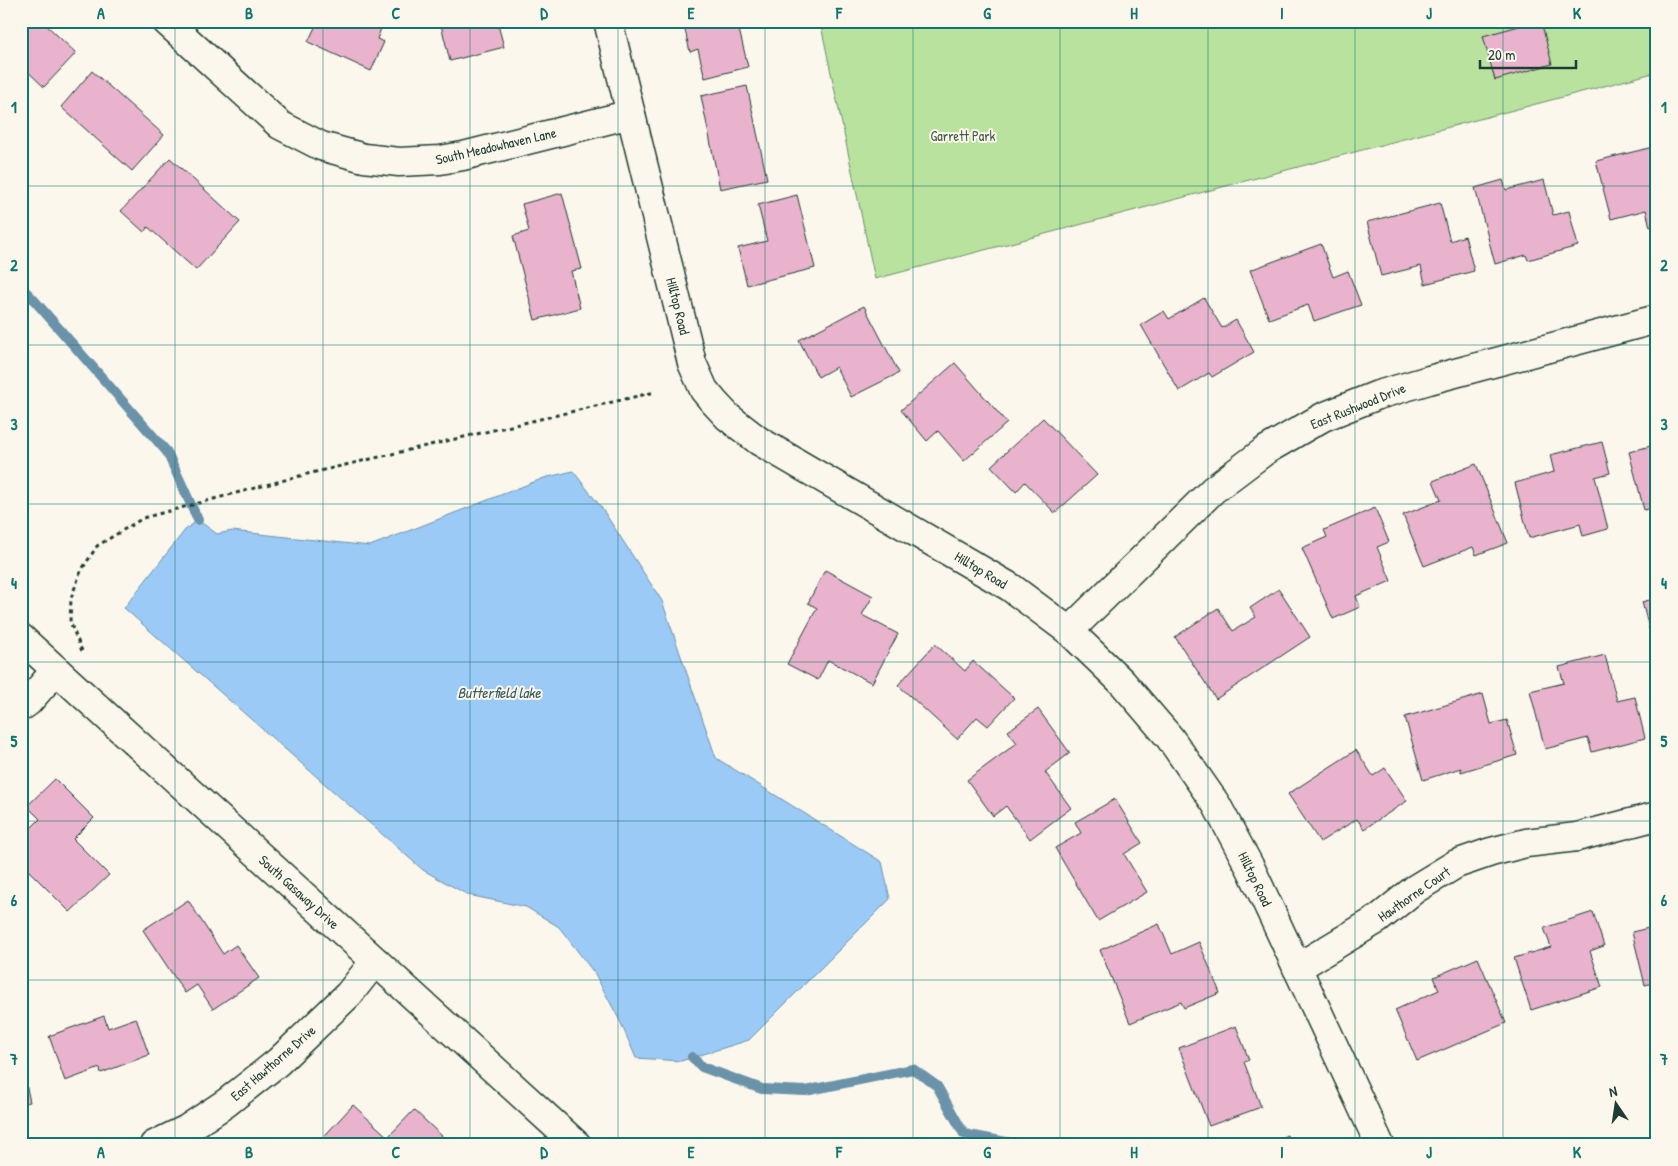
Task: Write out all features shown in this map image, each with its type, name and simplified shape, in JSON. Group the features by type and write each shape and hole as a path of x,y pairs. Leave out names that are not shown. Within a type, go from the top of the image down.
{"street":[{"name":"South Meadowhaven Lane","path":"166,21 280,125 321,146 364,158 399,162 440,160 631,114"},
{"name":"Hilltop Road","path":"608,21 692,363 704,390 728,417 759,442 1010,587 1069,631 1122,682 1170,738 1216,804 1250,869 1380,1145"},
{"name":"East Rushwood Drive","path":"1069,631 1213,490 1266,450 1323,417 1378,396 1429,380 1657,319"},
{"name":"South Gasaway Drive","path":"21,638 577,1145"},
{"path":"21,708 56,670"},
{"name":"Hawthorne Court","path":"1297,968 1378,919 1415,889 1456,864 1526,843 1577,837 1657,816"},
{"name":"East Hawthorne Drive","path":"154,1145 187,1129 226,1103 278,1062 349,994 375,961"}],"path":[{"path":"83,652 70,622 71,598 81,571 98,546 143,518 316,472 655,392"}],"green space":[{"name":"Garrett Park","path":"820,21 1657,21 1657,72 875,279"}],"water":[{"name":"Butterfield lake","path":"573,471 601,507 662,601 716,758 882,862 890,899 749,1040 681,1061 636,1058 620,1021 595,974 559,927 526,907 468,895 423,870 124,608 185,530 198,520 217,534 232,531 370,546 544,478"}],"building":[{"path":"21,21 42,21 76,53 44,87 21,65"},
{"path":"318,21 384,21 377,39 384,42 371,71 308,42"},
{"path":"440,21 497,21 504,47 450,61"},
{"path":"683,21 737,21 748,67 705,78 698,49 690,52"},
{"path":"1541,21 1552,64 1495,80 1483,36"},
{"path":"92,71 164,135 132,171 61,107"},
{"path":"747,86 767,179 720,189 701,96"},
{"path":"1657,146 1657,225 1650,227 1646,210 1611,219 1596,161"},
{"path":"170,158 240,222 196,270 148,227 144,232 121,211"},
{"path":"1503,180 1506,190 1544,180 1553,215 1569,211 1578,246 1528,260 1526,255 1495,264 1475,188"},
{"path":"562,193 582,269 571,271 580,308 535,320 513,236 529,231 522,204"},
{"path":"797,195 815,268 747,285 738,248 767,241 758,205"},
{"path":"1440,203 1450,241 1465,236 1474,271 1425,284 1421,266 1381,276 1367,222"},
{"path":"1321,244 1333,277 1348,271 1361,305 1314,321 1308,305 1269,319 1250,270"},
{"path":"1204,298 1222,328 1236,320 1254,352 1212,377 1209,373 1179,391 1141,325 1164,311 1169,319"},
{"path":"864,306 899,373 851,397 836,367 818,377 799,340"},
{"path":"955,363 1007,423 964,461 938,431 927,441 901,410"},
{"path":"1043,418 1097,475 1055,513 1025,482 1016,492 991,466"},
{"path":"1602,442 1610,473 1595,477 1608,529 1583,536 1580,524 1529,538 1515,483 1554,472 1550,455"},
{"path":"1657,444 1657,507 1644,510 1629,452"},
{"path":"1476,464 1508,543 1476,555 1473,547 1424,566 1403,515 1441,500 1433,481"},
{"path":"1375,508 1389,542 1377,547 1391,581 1356,596 1360,607 1333,619 1302,548 1327,537 1324,530"},
{"path":"825,570 873,596 862,615 898,634 872,683 828,660 818,680 787,664 817,608 808,603"},
{"path":"1279,589 1310,637 1216,699 1175,637 1218,608 1233,631 1256,617 1250,608"},
{"path":"1657,598 1657,659 1642,602"},
{"path":"935,644 965,671 973,661 1014,698 988,726 977,717 957,739 898,685"},
{"path":"1605,655 1617,701 1635,697 1645,738 1592,752 1588,738 1545,749 1530,691 1564,683 1559,667"},
{"path":"1483,694 1491,724 1507,720 1517,755 1461,772 1461,768 1423,780 1405,717"},
{"path":"1038,709 1070,753 1045,772 1071,808 1030,839 1006,806 993,816 967,780 1017,743 1008,731"},
{"path":"1356,750 1373,776 1385,768 1407,801 1364,829 1357,819 1320,842 1288,794"},
{"path":"55,779 94,818 73,839 109,875 70,912 21,863 21,838 40,819 27,806"},
{"path":"1115,799 1142,843 1124,854 1147,892 1098,921 1055,848 1081,833 1075,822"},
{"path":"188,900 223,954 236,945 259,978 213,1009 197,985 185,993 143,930"},
{"path":"1593,912 1604,946 1590,951 1602,987 1531,1010 1514,958 1551,947 1544,928"},
{"path":"1159,924 1172,954 1199,942 1220,993 1184,1008 1181,1002 1130,1023 1100,950"},
{"path":"1657,926 1657,982 1645,985 1632,932"},
{"path":"1478,958 1506,1023 1417,1061 1395,1010 1439,990 1434,977"},
{"path":"104,1016 108,1028 136,1018 149,1055 101,1073 100,1068 65,1081 49,1036"},
{"path":"1236,1026 1249,1060 1244,1062 1261,1107 1209,1126 1179,1048"},
{"path":"21,1061 30,1102 21,1104"},
{"path":"353,1105 388,1137 414,1110 443,1137 435,1145 316,1145"},
{"path":"1287,1135 1291,1145 1265,1145"}],"waterway":[{"path":"21,287 167,452 198,520"},
{"path":"692,1057 702,1067 762,1089 805,1091 913,1069 937,1086 964,1134 1022,1145"}]}
